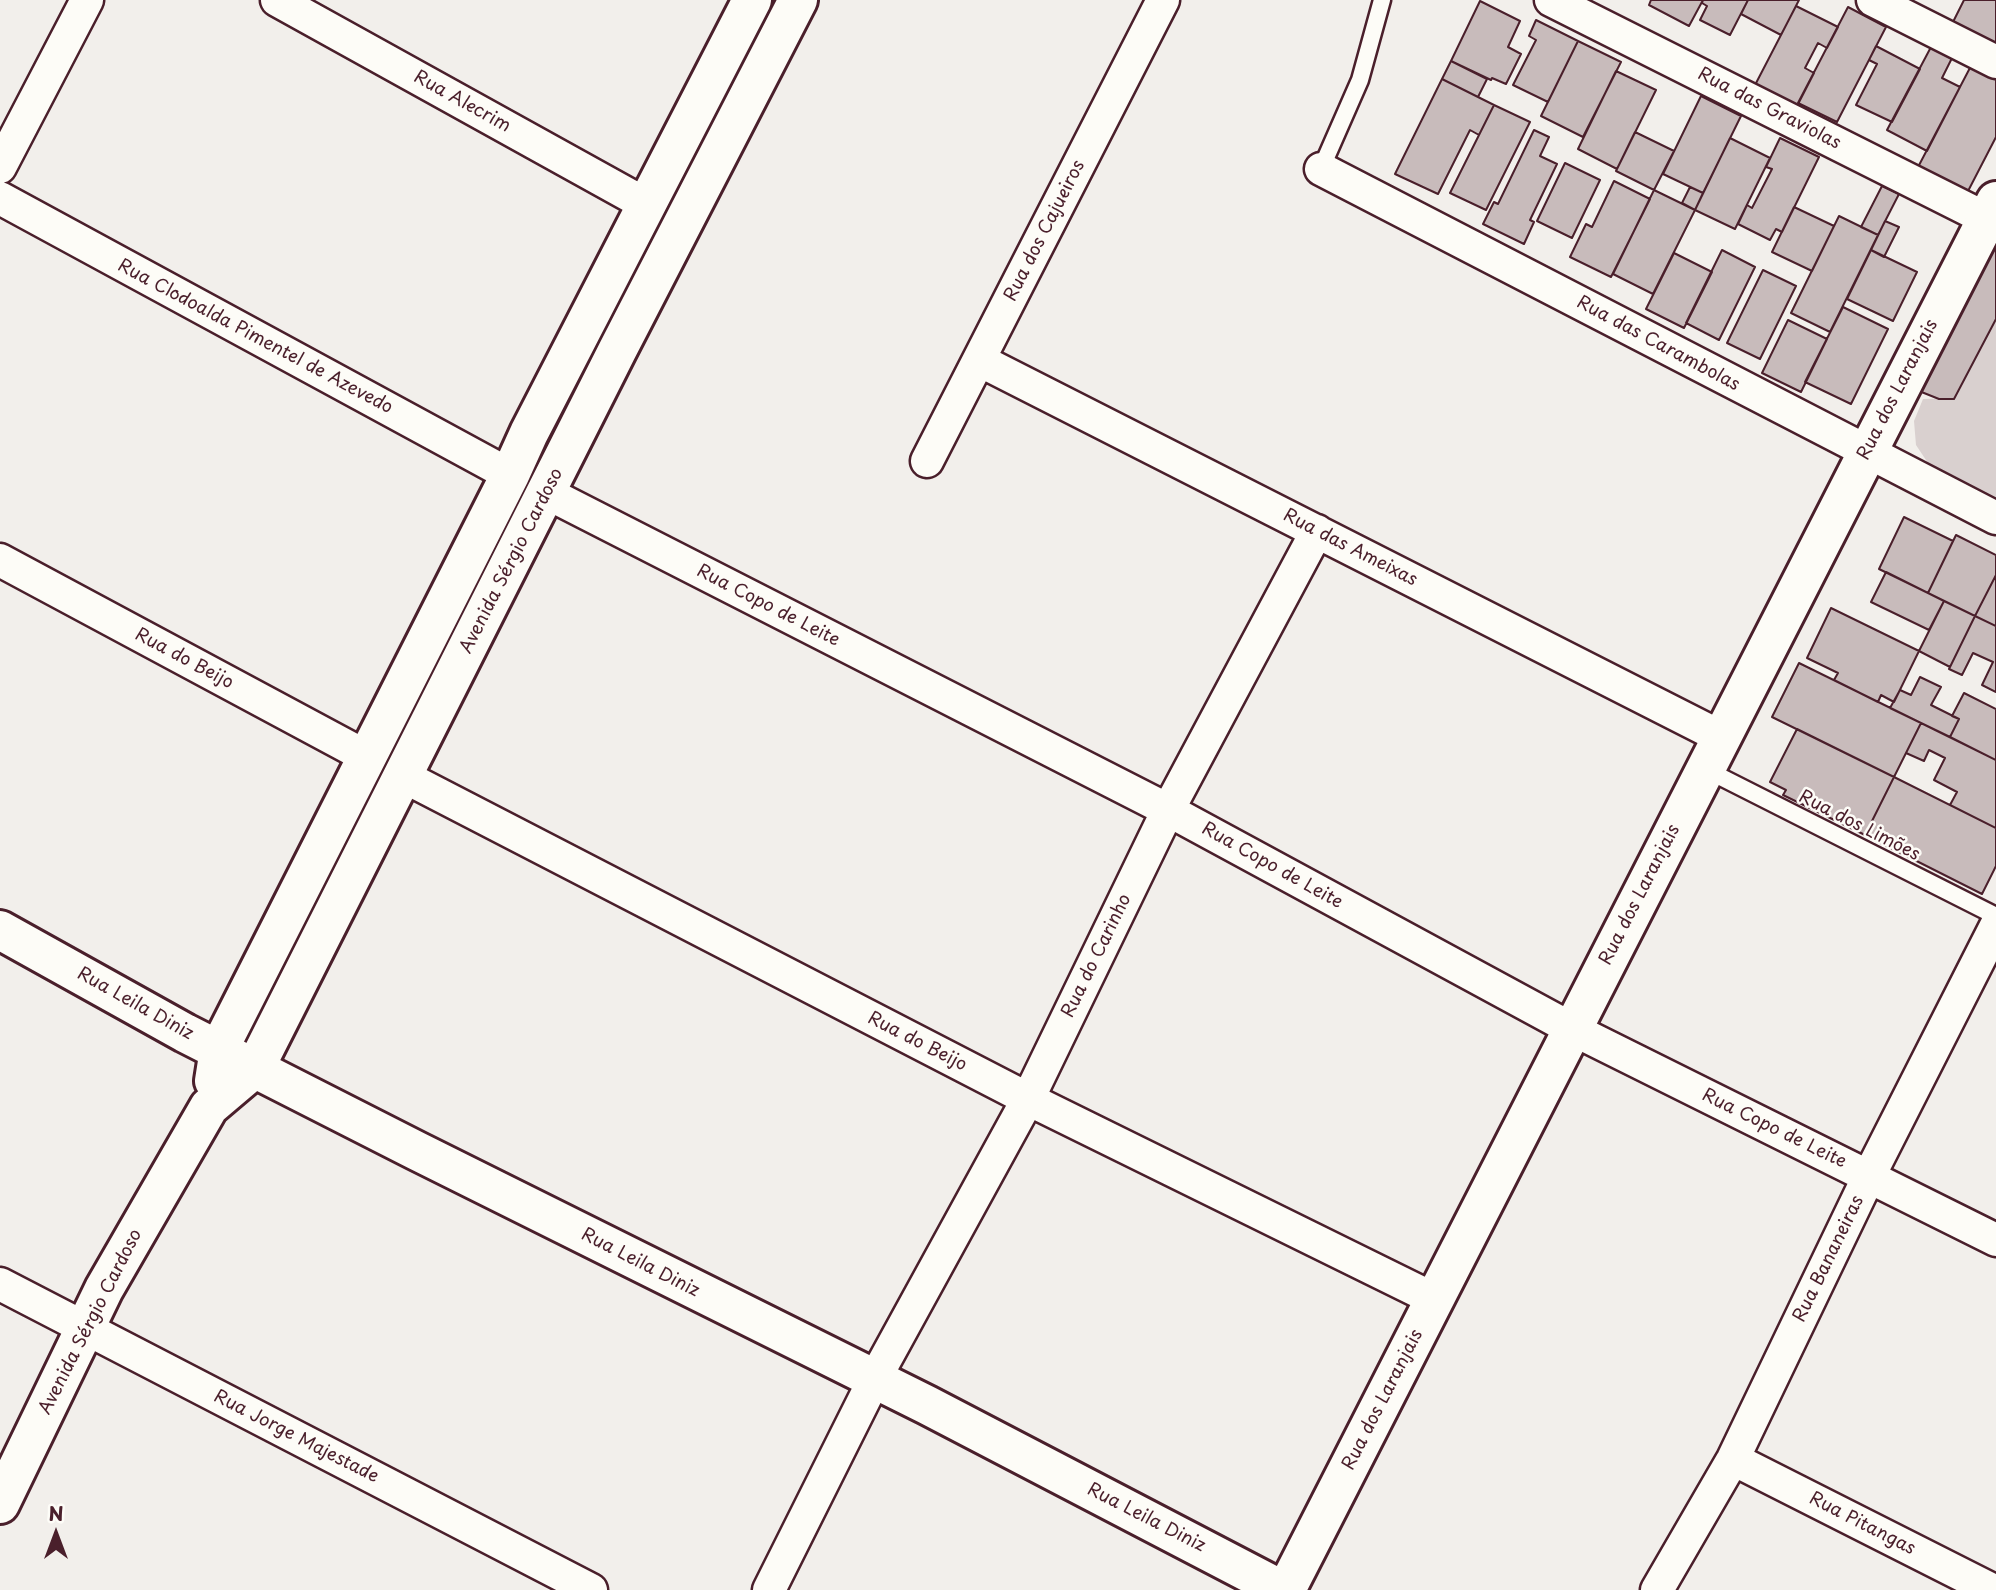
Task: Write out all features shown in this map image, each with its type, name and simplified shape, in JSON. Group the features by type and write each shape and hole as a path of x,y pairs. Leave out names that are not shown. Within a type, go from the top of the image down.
{"street":[{"path":"0,167 87,0"},
{"name":"Rua Alecrim","path":"277,0 647,205"},
{"name":"Avenida Sérgio Cardoso","path":"0,1504 104,1289 209,1107 219,1049 752,0"},
{"name":"Avenida Sérgio Cardoso","path":"209,1107 256,1068 617,351 798,0"},
{"name":"Rua dos Cajueiros","path":"927,461 1163,0"},
{"name":"Rua das Graviolas","path":"1551,0 1992,210"},
{"path":"1874,0 1996,62"},
{"name":"Rua das Carambolas","path":"1321,169 1996,518"},
{"name":"Rua Clodoalda Pimentel de Azevedo","path":"0,198 510,475"},
{"path":"647,205 684,223"},
{"name":"Rua dos Laranjais","path":"1284,1590 1992,210"},
{"path":"581,332 617,351"},
{"name":"Rua das Ameixas","path":"979,360 1317,531 1713,753"},
{"path":"510,475 547,493"},
{"name":"Rua Copo de Leite","path":"547,493 1168,810 1572,1030 1996,1240"},
{"name":"Rua do Carinho","path":"769,1590 874,1380 1028,1099 1168,810 1317,531"},
{"name":"Rua do Beijo","path":"0,561 367,757"},
{"path":"367,757 403,776"},
{"name":"Rua do Beijo","path":"403,776 1028,1099 1434,1300"},
{"name":"Rua Bananeiras","path":"1657,1590 1732,1459 1869,1176 1996,926"},
{"name":"Rua Leila Diniz","path":"0,930 219,1049 951,1417 1284,1590"},
{"name":"Rua Jorge Majestade","path":"0,1284 591,1590"},
{"name":"Rua Pitangas","path":"1732,1459 1992,1590"}],"lane":[{"path":"1321,169 1360,80 1382,0"},
{"name":"Rua dos Limões","path":"1713,753 1996,916"}],"shaded area":[{"path":"1996,319 1996,497 1928,463 1916,445 1914,421 1923,399 1954,398"}],"building":[{"path":"1651,0 1703,0 1689,26 1649,5"},
{"path":"1703,0 1748,0 1730,35 1700,20 1707,6 1702,3"},
{"path":"1748,0 1799,0 1781,35 1741,14"},
{"path":"1964,0 1996,0 1996,43 1953,22"},
{"path":"1480,1 1520,21 1508,47 1521,54 1506,84 1451,61"},
{"path":"1796,6 1838,27 1827,48 1818,43 1805,68 1814,73 1796,108 1754,87"},
{"path":"1848,7 1886,27 1837,122 1798,103"},
{"path":"1536,20 1578,41 1548,102 1513,85 1536,40 1529,36"},
{"path":"1578,41 1621,62 1583,137 1541,116"},
{"path":"1876,46 1920,69 1892,122 1856,105 1877,64 1869,60"},
{"path":"1931,47 1952,58 1942,78 1960,87 1927,151 1887,130"},
{"path":"1451,61 1487,79 1478,97 1442,79"},
{"path":"1972,64 1996,77 1996,137 1966,195 1917,169"},
{"path":"1616,71 1656,90 1617,169 1578,149"},
{"path":"1442,79 1494,105 1479,135 1470,130 1438,194 1395,174"},
{"path":"1701,96 1741,116 1703,193 1663,174"},
{"path":"1494,105 1530,122 1486,210 1450,193"},
{"path":"1534,130 1549,137 1540,156 1557,164 1530,220 1534,222 1524,244 1483,224 1494,202 1498,204"},
{"path":"1635,132 1674,151 1654,190 1616,171"},
{"path":"1730,138 1770,158 1735,229 1695,210"},
{"path":"1780,138 1819,157 1782,232 1776,229 1770,240 1738,224 1747,205 1752,208 1772,169 1766,167"},
{"path":"1565,163 1600,180 1572,238 1537,221"},
{"path":"1614,181 1650,199 1611,277 1570,257 1586,224 1592,227"},
{"path":"1882,186 1899,194 1878,235 1861,227"},
{"path":"1690,187 1703,193 1695,210 1682,203"},
{"path":"1654,190 1695,210 1653,294 1613,274"},
{"path":"1794,207 1834,226 1812,271 1772,252"},
{"path":"1839,216 1878,235 1830,332 1791,313"},
{"path":"1885,221 1899,227 1884,257 1871,250"},
{"path":"1996,239 1996,319 1954,399 1939,399 1914,389"},
{"path":"1722,250 1755,267 1719,340 1686,323"},
{"path":"1871,250 1917,272 1893,321 1847,299"},
{"path":"1674,253 1712,272 1684,328 1646,309"},
{"path":"1763,270 1796,286 1760,359 1727,343"},
{"path":"1843,307 1888,329 1851,404 1805,382"},
{"path":"1788,320 1827,339 1801,392 1762,373"},
{"path":"1904,517 1953,541 1928,593 1879,569"},
{"path":"1956,535 1996,555 1996,575 1975,616 1928,593"},
{"path":"1886,572 1944,601 1929,630 1871,602"},
{"path":"1996,575 1996,626 1975,616"},
{"path":"1944,601 1975,616 1950,667 1919,651"},
{"path":"1831,608 1919,651 1894,702 1881,695 1878,702 1834,680 1838,673 1807,658"},
{"path":"1975,616 1996,626 1996,692 1982,685 1993,662 1973,653 1962,675 1949,669"},
{"path":"1799,663 1921,723 1894,777 1772,717"},
{"path":"1920,677 1941,687 1931,705 1959,719 1950,737 1890,708 1900,690 1911,695"},
{"path":"1964,693 1996,709 1996,760 1950,737 1959,719 1952,716"},
{"path":"1921,723 1996,760 1996,828 1950,805 1957,792 1934,780 1945,758 1929,750 1924,761 1906,753"},
{"path":"1797,729 1894,777 1865,835 1783,795 1786,790 1770,782"},
{"path":"1894,777 1996,828 1996,866 1982,894 1865,835"}]}
